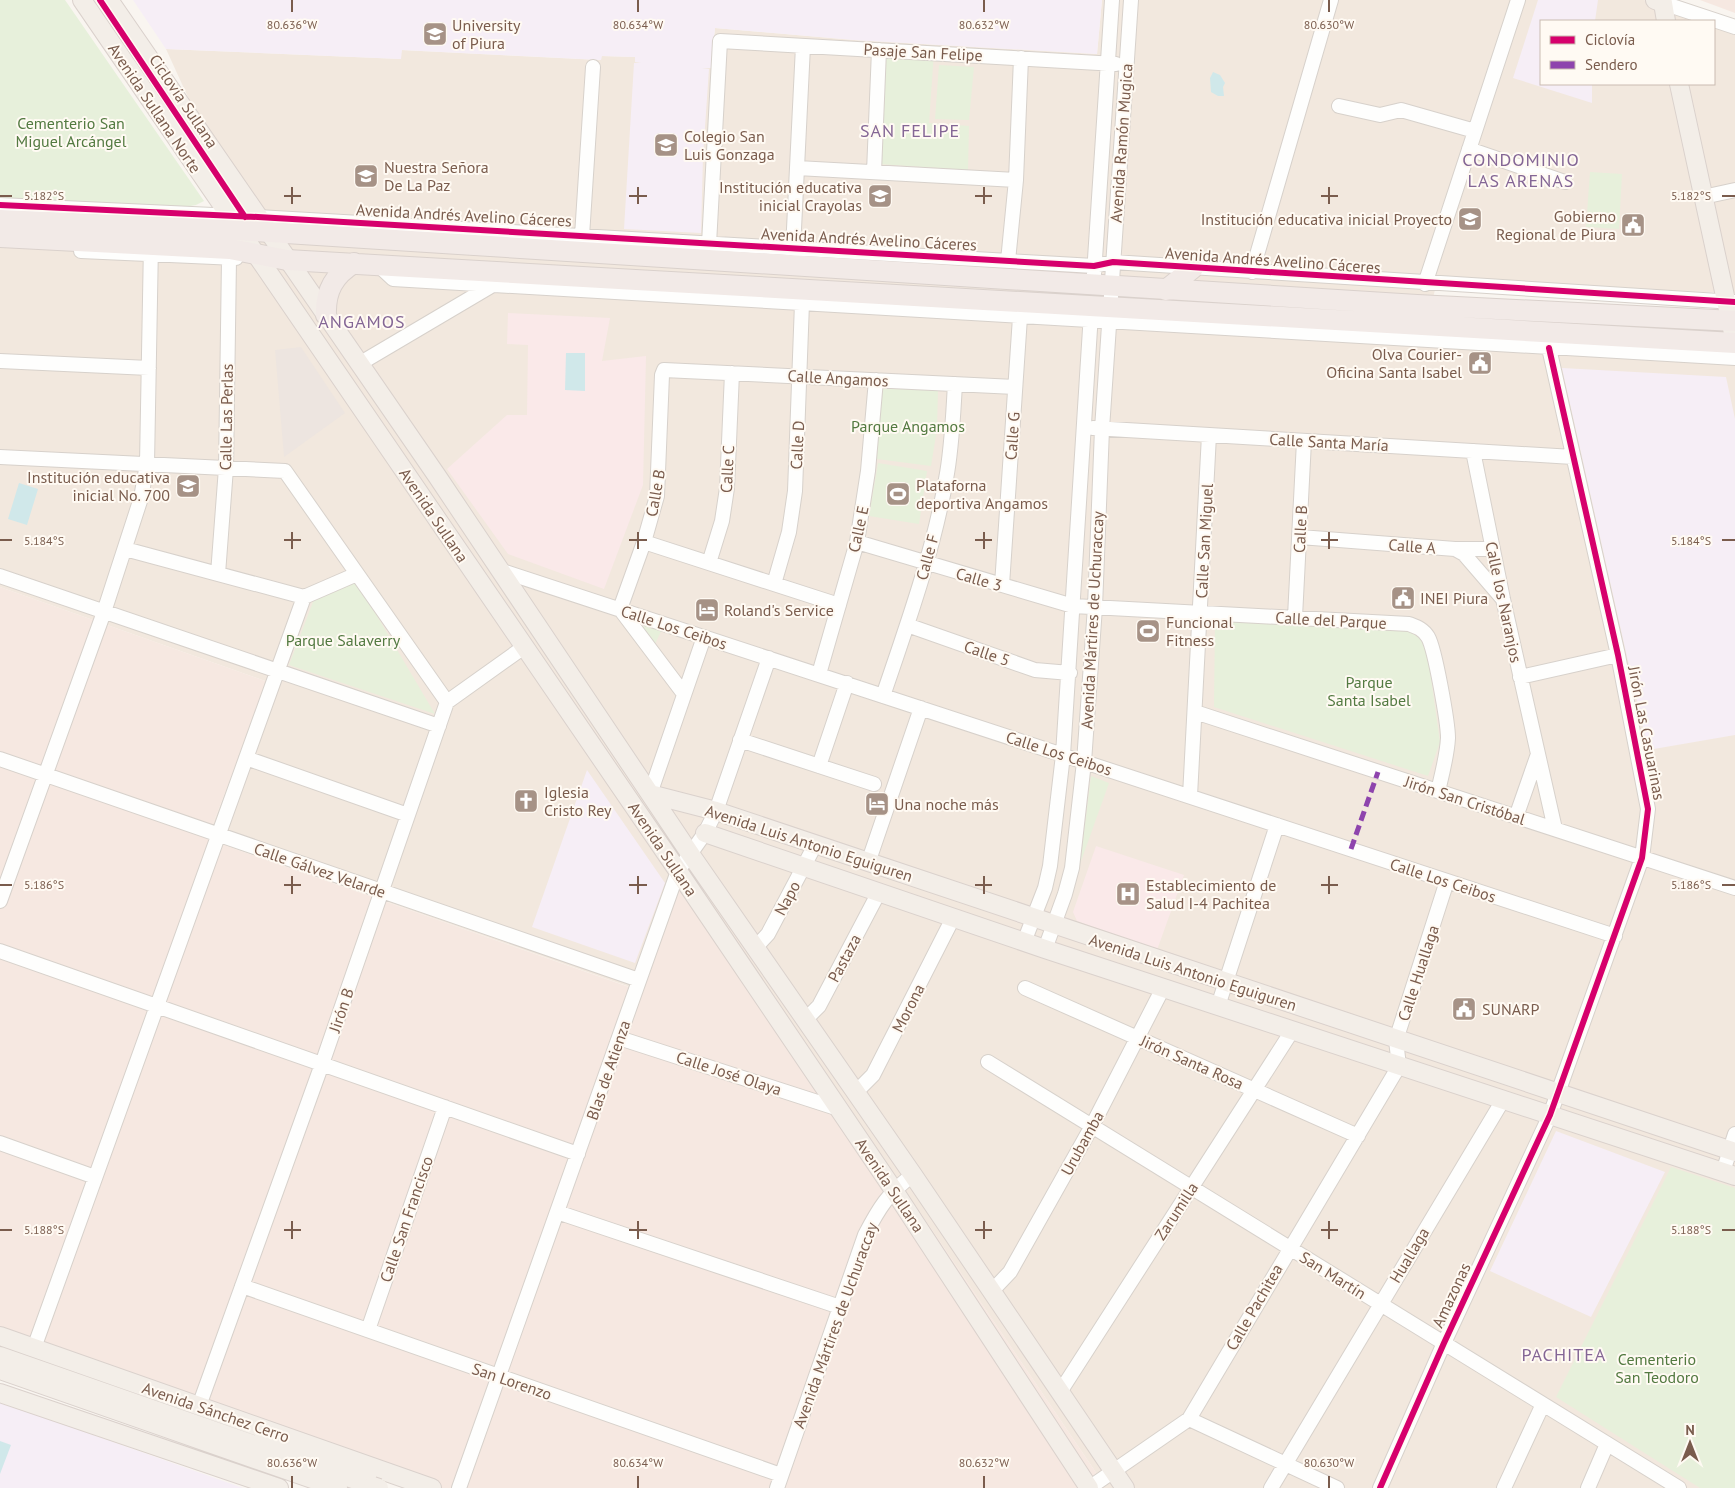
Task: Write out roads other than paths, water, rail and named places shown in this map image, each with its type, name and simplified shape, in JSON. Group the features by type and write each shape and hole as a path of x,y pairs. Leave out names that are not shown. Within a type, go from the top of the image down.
{"highway":[{"name":"Avenida Andrés Avelino Cáceres","path":"0,220 233,223 1099,279 1166,290 1418,305 1732,311"},
{"path":"0,237 151,249 230,249 287,260 377,264 1100,314 1735,342"},
{"path":"326,315 327,294 331,284 345,268 354,263"},
{"path":"1166,290 1193,268"}],"main road":[{"name":"Avenida Sullana Norte","path":"82,0 233,223"},
{"name":"Avenida Sullana Norte","path":"109,0 264,225"},
{"path":"1659,1 1666,20"},
{"path":"1679,85 1703,197 1732,311 1735,342"},
{"name":"Avenida Sullana","path":"233,223 258,254 479,582 678,871 893,1189 1089,1488"},
{"name":"Avenida Sullana","path":"264,225 502,571 691,855 913,1175 1125,1488"},
{"path":"284,293 290,282 301,279"},
{"path":"479,582 502,571"},
{"name":"Avenida Luis Antonio Eguiguren","path":"650,794 716,811 1558,1094 1733,1146"},
{"name":"Avenida Luis Antonio Eguiguren","path":"705,833 1045,949 1729,1174"},
{"name":"Avenida Sánchez Cerro","path":"0,1336 383,1471 405,1483 432,1488"},
{"name":"Avenida Sánchez Cerro","path":"0,1356 376,1487"},
{"name":"Avenida Sánchez Cerro","path":"0,1370 338,1488"},
{"path":"0,1392 279,1488"},
{"path":"376,1487 383,1471"}],"street":[{"name":"Avenida Ramón Mugica","path":"1099,279 1112,0"},
{"name":"Avenida Ramón Mugica","path":"1099,279 1113,262 1131,0"},
{"path":"1252,272 1332,0"},
{"path":"1425,284 1518,0"},
{"path":"1659,1 1715,20"},
{"path":"1715,20 1735,27"},
{"name":"Pasaje San Felipe","path":"710,244 720,41 1126,65"},
{"path":"794,248 803,46"},
{"path":"874,172 879,50"},
{"path":"1008,261 1016,180 1021,58"},
{"path":"582,236 593,67"},
{"path":"1339,106 1380,115 1400,110 1475,131"},
{"path":"1469,149 1565,182"},
{"path":"797,168 1016,180"},
{"path":"1703,197 1735,190"},
{"name":"Avenida Andrés Avelino Cáceres","path":"0,205 233,223"},
{"name":"Avenida Andrés Avelino Cáceres","path":"264,225 582,236 1008,261 1099,279 1113,262 1425,284 1732,311"},
{"path":"0,247 151,249 229,259 258,254"},
{"path":"0,902 104,612 140,498 147,464 151,249"},
{"name":"Calle Las Perlas","path":"218,574 226,468 229,259"},
{"path":"377,264 393,279 491,286 1020,317 1100,314 1549,348 1735,358"},
{"name":"Avenida Mártires de Uchuraccay","path":"1045,949 1072,868 1084,762 1095,607 1102,429 1099,279"},
{"path":"359,364 491,286"},
{"name":"Calle D","path":"774,584 789,532 794,498 802,303"},
{"name":"Avenida Mártires de Uchuraccay","path":"1024,942 1034,919 1050,866 1063,755 1070,672 1084,428 1100,314"},
{"name":"Calle G","path":"1002,586 1020,317"},
{"name":"Jirón Las Casuarinas","path":"1549,348 1618,656 1648,809 1642,858 1550,1115"},
{"path":"0,361 148,368"},
{"name":"Calle Angamos","path":"662,372 664,370 1015,387"},
{"name":"Calle B","path":"620,609 658,496 662,372"},
{"name":"Calle C","path":"709,563 722,521 727,488 732,373"},
{"name":"Calle E","path":"819,674 856,542 868,471 876,380"},
{"name":"Calle F","path":"883,696 926,563 946,480 954,384"},
{"name":"Calle Santa María","path":"1084,428 1573,457"},
{"name":"Calle San Miguel","path":"1190,796 1209,435"},
{"name":"Calle B","path":"1296,617 1304,441"},
{"name":"Calle los Naranjos","path":"1473,451 1503,599 1555,829"},
{"path":"0,457 284,471 447,702 524,647"},
{"name":"Calle A","path":"1300,537 1455,549 1464,554 1503,599"},
{"path":"644,542 839,605"},
{"name":"Calle 3","path":"856,542 1073,606"},
{"path":"125,549 304,597 357,574"},
{"path":"1455,549 1493,549"},
{"name":"Calle Los Ceibos","path":"502,571 1615,936"},
{"path":"0,576 439,726"},
{"path":"34,1348 304,597"},
{"name":"Calle del Parque","path":"1073,606 1409,624 1423,631 1432,649 1448,737 1438,791"},
{"path":"620,609 684,694"},
{"name":"Calle 5","path":"907,626 1035,670 1070,672"},
{"path":"650,794 704,637"},
{"path":"1520,677 1618,656"},
{"name":"Blas de Atienza","path":"459,1488 678,871 705,833 716,811 769,658"},
{"path":"819,766 846,683"},
{"name":"Jirón B","path":"199,1406 322,1064 447,702"},
{"path":"868,863 921,708"},
{"name":"Jirón San Cristóbal","path":"1194,712 1735,888"},
{"path":"740,740 874,784"},
{"path":"1516,817 1538,754"},
{"path":"246,758 408,815"},
{"name":"Calle Gálvez Velarde","path":"0,759 639,980"},
{"path":"1218,1006 1277,825"},
{"name":"Napo","path":"755,948 768,934 815,845"},
{"name":"Calle Huallaga","path":"1399,1066 1396,1040 1447,881"},
{"name":"Pastaza","path":"805,1020 819,1006 879,892"},
{"name":"Morona","path":"855,1093 873,1075 954,918"},
{"path":"0,951 578,1154"},
{"name":"Jirón Santa Rosa","path":"1025,988 1358,1136"},
{"name":"Urubamba","path":"991,1292 1010,1272 1092,1126 1163,988"},
{"name":"Zarumilla","path":"1060,1392 1292,1031"},
{"name":"Calle José Olaya","path":"619,1038 838,1109"},
{"name":"San Martín","path":"988,1062 1679,1488"},
{"name":"Calle Pachitea","path":"1089,1488 1113,1469 1188,1419 1399,1066"},
{"name":"Huallaga","path":"1271,1488 1379,1303 1503,1100"},
{"name":"Calle San Francisco","path":"368,1330 445,1107"},
{"name":"Amazonas","path":"1380,1488 1444,1343 1550,1115"},
{"path":"0,1143 95,1177"},
{"path":"1729,1174 1733,1146"},
{"name":"Avenida Mártires de Uchuraccay","path":"779,1482 865,1235 880,1206 893,1189 913,1175"},
{"path":"557,1212 840,1307"},
{"name":"San Lorenzo","path":"242,1286 499,1376 779,1482"},
{"path":"1504,1488 1543,1404"},
{"path":"1188,1419 1337,1488"},
{"path":"1588,1488 1606,1444"}],"water":[{"path":"1213,72 1220,75 1225,83 1223,87 1224,96 1218,96 1211,92 1210,78"},
{"path":"566,353 585,353 585,391 565,390"},
{"path":"19,483 38,489 27,525 8,519"},
{"path":"0,1441 11,1445 0,1474"}],"place":[{"name":"University of Piura","path":"435,34"},
{"name":"Colegio San Luis Gonzaga","path":"666,145"},
{"name":"Nuestra Señora De La Paz","path":"366,176"},
{"name":"Institución educativa inicial Crayolas","path":"880,196"},
{"name":"Institución educativa inicial Proyecto","path":"1470,219"},
{"name":"Gobierno Regional de Piura","path":"1633,225"},
{"name":"Olva Courier- Oficina Santa Isabel","path":"1480,363"},
{"name":"Institución educativa inicial No. 700","path":"188,486"},
{"name":"Plataforna deportiva Angamos","path":"898,494"},
{"name":"INEI Piura","path":"1403,598"},
{"name":"Roland's Service","path":"707,610"},
{"name":"Funcional Fitness","path":"1148,631"},
{"name":"Iglesia Cristo Rey","path":"526,801"},
{"name":"Una noche más","path":"877,804"},
{"name":"Establecimiento de Salud I-4 Pachitea","path":"1128,894"},
{"name":"SUNARP","path":"1464,1009"}],"district":[{"name":"SAN FELIPE","path":"910,130"},
{"name":"CONDOMINIO LAS ARENAS","path":"1521,169"},
{"name":"ANGAMOS","path":"362,321"},
{"name":"PACHITEA","path":"1564,1354"}],"park label":[{"name":"Cementerio San Miguel Arcángel","path":"71,132"},
{"name":"Parque Angamos","path":"908,426"},
{"name":"Parque Salaverry","path":"343,640"},
{"name":"Parque Santa Isabel","path":"1369,691"},
{"name":"Cementerio San Teodoro","path":"1657,1368"}]}
